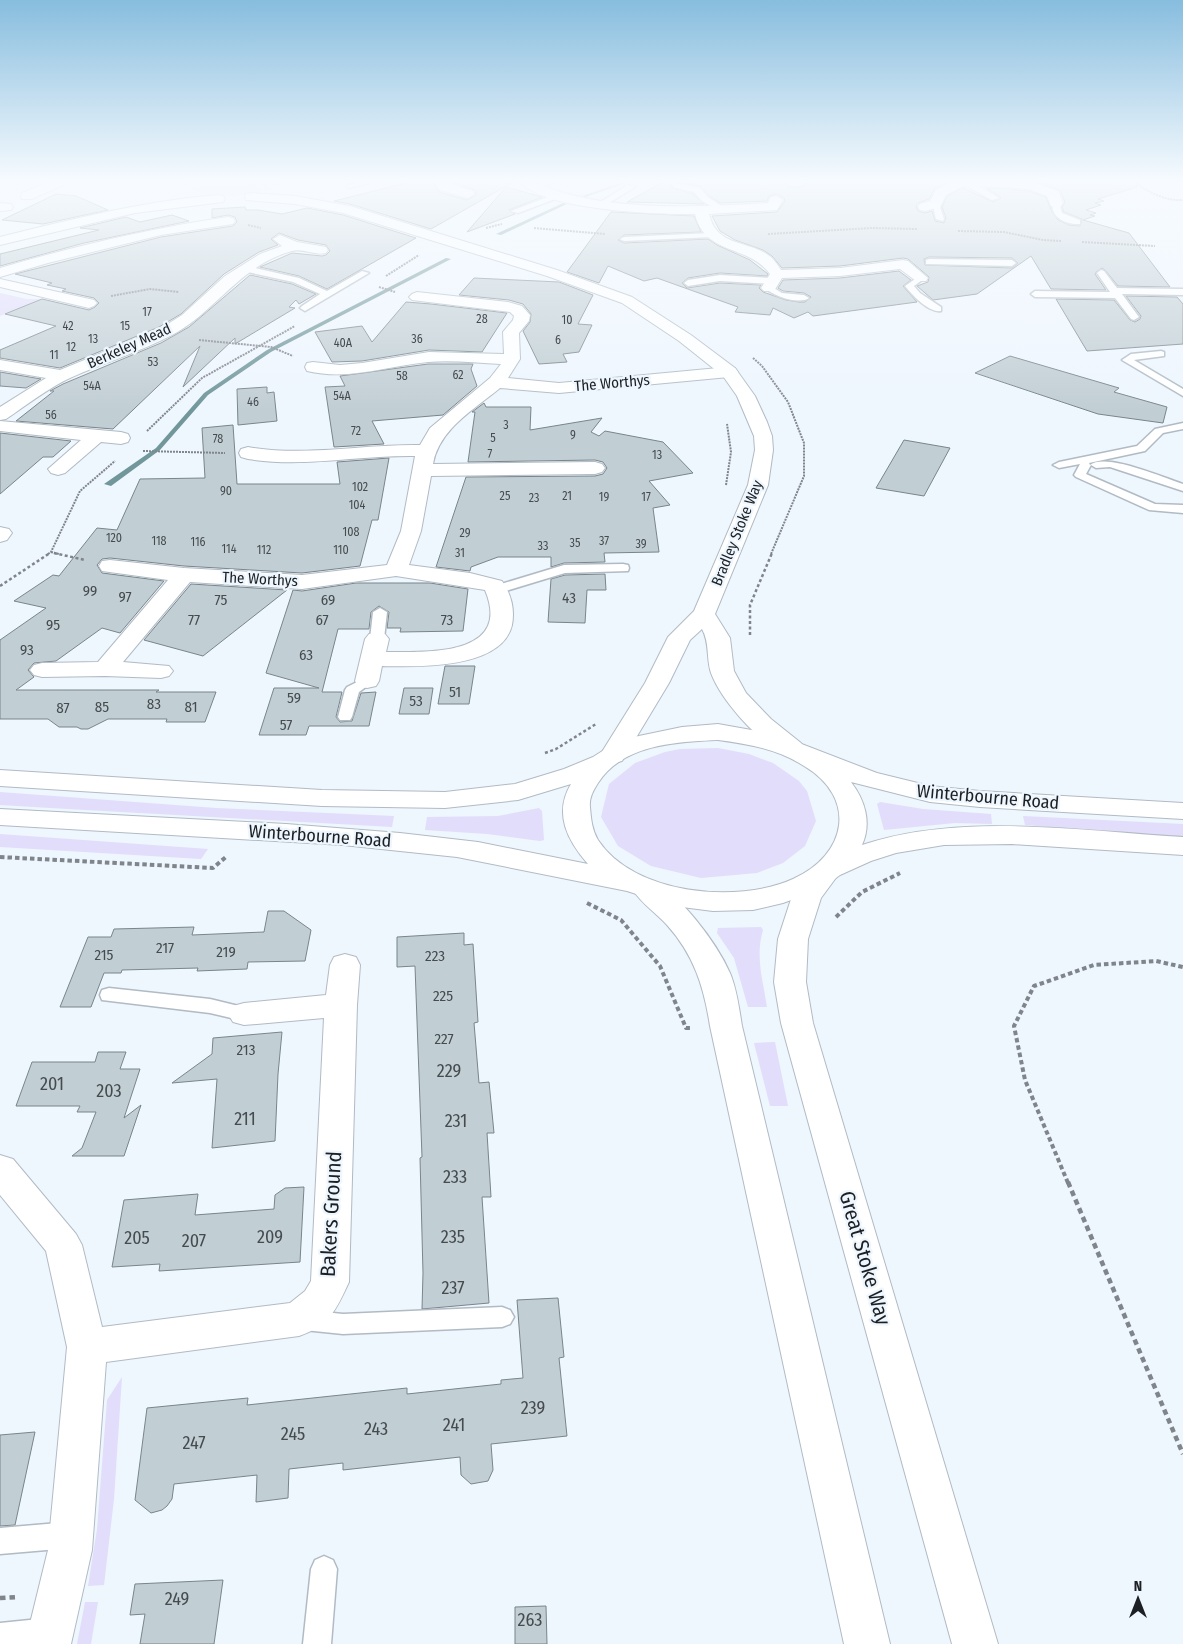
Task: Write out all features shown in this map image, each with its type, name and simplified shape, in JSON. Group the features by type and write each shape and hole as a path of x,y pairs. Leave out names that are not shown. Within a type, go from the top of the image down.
{"street":[{"path":"0,273 52,258"},
{"name":"Berkeley Mead","path":"0,415 62,375 166,332 188,318 230,279 265,258"},
{"name":"Bradley Stoke Way","path":"503,258 627,300 686,338 729,372 746,396 758,422 764,450 758,485 704,614 680,637 657,683 609,757"},
{"path":"762,258 765,259 773,281 929,262"},
{"path":"903,264 921,278"},
{"path":"0,283 89,304"},
{"path":"396,570 411,531 426,451 437,432 496,382 507,369 512,359 511,332 521,322 522,315 516,309 417,298"},
{"path":"313,367 340,370 430,358 512,359"},
{"path":"0,365 62,375"},
{"name":"The Worthys","path":"496,382 559,388 729,372"},
{"path":"0,426 96,436 121,447"},
{"path":"58,469 96,436"},
{"path":"248,453 268,457 312,458 375,451 426,451"},
{"path":"421,470 563,462 595,468"},
{"name":"The Worthys","path":"110,566 184,574 302,582 396,570 470,580 494,586 496,590"},
{"path":"105,668 184,574"},
{"path":"372,660 434,659 457,655 482,647 499,633 502,625 501,598 496,590"},
{"path":"704,614 719,640 723,674 729,686 747,710 760,723 795,750"},
{"path":"42,670 105,668 161,671"},
{"path":"0,778 322,798 444,800 518,792 573,775 644,741 679,733 718,732 756,737 795,750"},
{"name":"Winterbourne Road","path":"795,750 868,779 930,794 980,799 1183,811"},
{"name":"Great Stoke Way","path":"795,750 828,770 847,794 855,819 850,845 807,896 793,939 790,982 797,1023 975,1644"},
{"path":"609,757 586,778 576,800 576,823 586,846 607,867 642,886 678,917 708,960 719,987 726,1026 867,1644"},
{"name":"Winterbourne Road","path":"0,817 323,835 407,842 514,857 642,886 693,900 742,901 788,893 861,855 915,839 952,835 1012,835 1183,846"},
{"name":"Bakers Ground","path":"299,1319 319,1303 330,1282 341,1005 345,965"},
{"path":"244,1014 341,1005"},
{"path":"0,1169 63,1246 87,1347 70,1550 50,1638"},
{"path":"87,1347 299,1319"}],"lane":[{"path":"929,262 1012,262"},
{"path":"246,269 296,280 327,294"},
{"path":"305,308 365,272"},
{"path":"1101,273 1134,317"},
{"path":"688,283 720,278 773,281 780,296 804,298"},
{"path":"921,278 909,286 917,295 938,308"},
{"path":"1035,294 1183,292"},
{"path":"1161,354 1131,357 1127,360 1183,393"},
{"path":"1059,466 1081,463 1141,449 1159,431 1183,426"},
{"path":"1081,463 1111,464 1183,488"},
{"path":"1081,463 1080,475 1153,507 1183,509"},
{"path":"496,590 564,569 623,568"},
{"path":"345,718 352,690 372,660 380,612"},
{"path":"109,995 210,1006 244,1014"},
{"path":"299,1319 343,1324 502,1316"},
{"path":"0,1540 71,1535"},
{"path":"317,1644 324,1570"},
{"path":"0,1637 50,1638"}],"path":[{"path":"383,288 392,291"},
{"path":"89,304 118,293 150,289 210,297"},
{"path":"166,332 203,341 283,350"},
{"path":"141,436 202,378 260,346"},
{"path":"724,490 730,467 731,452 726,419"},
{"path":"0,586 52,552 80,491 121,447"},
{"path":"143,450 248,453"},
{"path":"52,552 110,566"},
{"path":"540,755 556,749 597,724"},
{"path":"0,857 212,868 228,856"},
{"path":"830,923 862,892 908,870"},
{"path":"586,902 621,920 660,966 686,1028"},
{"path":"1183,967 1156,961 1094,965 1034,986 1014,1026 1025,1080 1183,1454"}],"shaded area":[{"path":"0,293 27,299 41,299 0,316"},
{"path":"718,748 749,754 773,763 799,781 807,791 816,821 805,846 783,863 757,873 701,878 651,866 618,846 601,817 609,784 635,763 665,752 680,749"},
{"path":"0,792 216,808 394,816 392,827 0,805"},
{"path":"880,802 923,809 991,814 992,824 955,823 884,830 877,804"},
{"path":"539,808 542,811 544,840 540,841 487,834 425,830 427,817 498,816"},
{"path":"1023,816 1183,824 1183,838 1025,825"},
{"path":"0,834 208,849 201,859 0,847"},
{"path":"761,927 763,930 760,959 767,1007 748,1007 734,958 717,933 718,928"},
{"path":"775,1042 788,1106 770,1106 754,1043"},
{"path":"122,1377 114,1499 104,1585 88,1586 97,1529 107,1400"},
{"path":"85,1602 98,1602 91,1644 77,1644"}],"building":[{"path":"0,258 30,258 0,266"},
{"path":"79,258 250,258 224,274 181,314 159,327 60,368 0,358 0,350 56,326 5,314 42,299 89,310 99,303 94,298 62,291 66,289 47,285 52,283 15,274"},
{"path":"281,258 382,258 327,289 299,276 260,267"},
{"path":"577,258 745,258 768,274 767,276 720,273 688,278 682,283 687,288 720,283 761,285 759,288 763,292 786,300 805,302 811,297 804,293 783,291 778,288 783,280 840,278 899,271 911,280 903,286 917,302 813,316 808,312 794,318 773,308 770,315 735,312 738,307 657,278 644,281 608,266 599,283 567,272"},
{"path":"773,258 927,258 924,259 925,265 1012,268 1018,263 1012,258 989,258 1029,258 977,294 933,300 917,286 928,282 929,277 908,259 903,258 840,266 782,268"},
{"path":"1032,258 1148,258 1170,287 1118,286 1102,268 1095,274 1106,290 1051,289"},
{"path":"250,275 292,284 316,294 299,304 296,300 289,307 295,308 235,344 235,338 183,387 200,346 113,429 16,421 54,391 50,391 161,343 189,327"},
{"path":"474,278 559,282 593,295 578,324 592,325 579,352 563,354 567,362 539,364 523,331 530,322 531,314 523,304 509,300 459,295"},
{"path":"1126,296 1177,297 1183,304 1183,344 1087,351 1056,299 1114,300 1130,320 1135,322 1141,316"},
{"path":"406,302 507,313 482,352 429,350 362,361 332,362 315,332 362,326 372,342"},
{"path":"1010,356 1119,388 1114,392 1167,407 1163,423 1098,414 975,373"},
{"path":"428,364 473,364 471,369 477,386 443,415 372,421 384,444 334,447 325,387 345,386 340,376"},
{"path":"0,372 41,379 26,388 0,386"},
{"path":"267,387 267,393 274,392 277,421 238,425 237,389"},
{"path":"484,403 486,407 531,407 530,430 602,418 591,432 599,436 605,431 663,442 693,473 649,481 670,505 653,508 659,552 604,553 605,562 564,563 551,567 551,557 498,557 471,567 470,571 436,567 466,477 595,476 603,474 607,468 603,462 595,460 468,462 475,412 472,412"},
{"path":"233,425 237,484 340,484 337,462 389,458 378,520 372,520 360,566 302,573 184,566 110,558 102,559 97,565 102,573 164,581 120,633 102,628 56,661 34,663 28,670 34,677 16,690 216,692 205,722 166,722 167,719 108,719 88,729 81,729 77,727 59,727 48,719 0,719 0,640 46,608 14,601 53,575 59,576 97,528 117,530 140,479 205,478 202,428"},
{"path":"0,433 71,441 53,457 43,457 0,494"},
{"path":"904,440 950,448 924,496 876,488"},
{"path":"605,574 606,590 587,590 585,623 548,622 551,579 565,575"},
{"path":"356,583 430,583 468,589 463,631 400,632 401,628 387,628 389,612 379,606 371,612 369,629 338,629 322,692 342,692 336,717 340,722 352,721 361,693 376,692 369,726 309,726 306,735 259,735 274,688 319,688 266,673 293,590 302,591"},
{"path":"191,584 287,590 203,656 144,640"},
{"path":"445,666 475,666 469,704 438,704"},
{"path":"404,688 433,688 429,714 399,714"},
{"path":"268,911 284,911 311,930 305,961 248,962 247,969 197,971 198,968 122,970 121,973 104,973 91,1007 60,1007 88,937 111,937 114,929 194,927 192,935 264,932"},
{"path":"464,933 464,945 473,944 478,1022 474,1023 479,1083 489,1082 494,1133 487,1133 491,1197 482,1197 489,1303 422,1309 420,1158 422,1157 415,966 397,967 397,937"},
{"path":"282,1032 275,1141 212,1148 217,1079 172,1083 212,1054 213,1038"},
{"path":"98,1052 126,1052 120,1069 140,1069 124,1118 141,1105 124,1156 72,1156 82,1148 96,1112 77,1112 80,1106 16,1106 32,1062 95,1062"},
{"path":"304,1187 300,1262 159,1271 160,1264 112,1267 124,1200 198,1194 195,1215 274,1209 275,1195 285,1188"},
{"path":"558,1298 564,1357 559,1358 567,1436 491,1444 493,1470 488,1481 471,1484 461,1475 460,1457 343,1470 343,1463 289,1469 288,1498 256,1502 257,1475 174,1484 172,1499 167,1506 162,1510 151,1513 135,1500 147,1408 248,1398 247,1405 407,1388 407,1394 501,1384 501,1380 523,1378 517,1300"},
{"path":"35,1432 15,1525 0,1526 0,1435"},
{"path":"223,1580 214,1644 140,1644 145,1614 130,1615 135,1584"},
{"path":"546,1606 547,1644 515,1644 515,1607"}],"waterway":[{"path":"108,484 158,449 206,394 269,351 448,259"}]}
